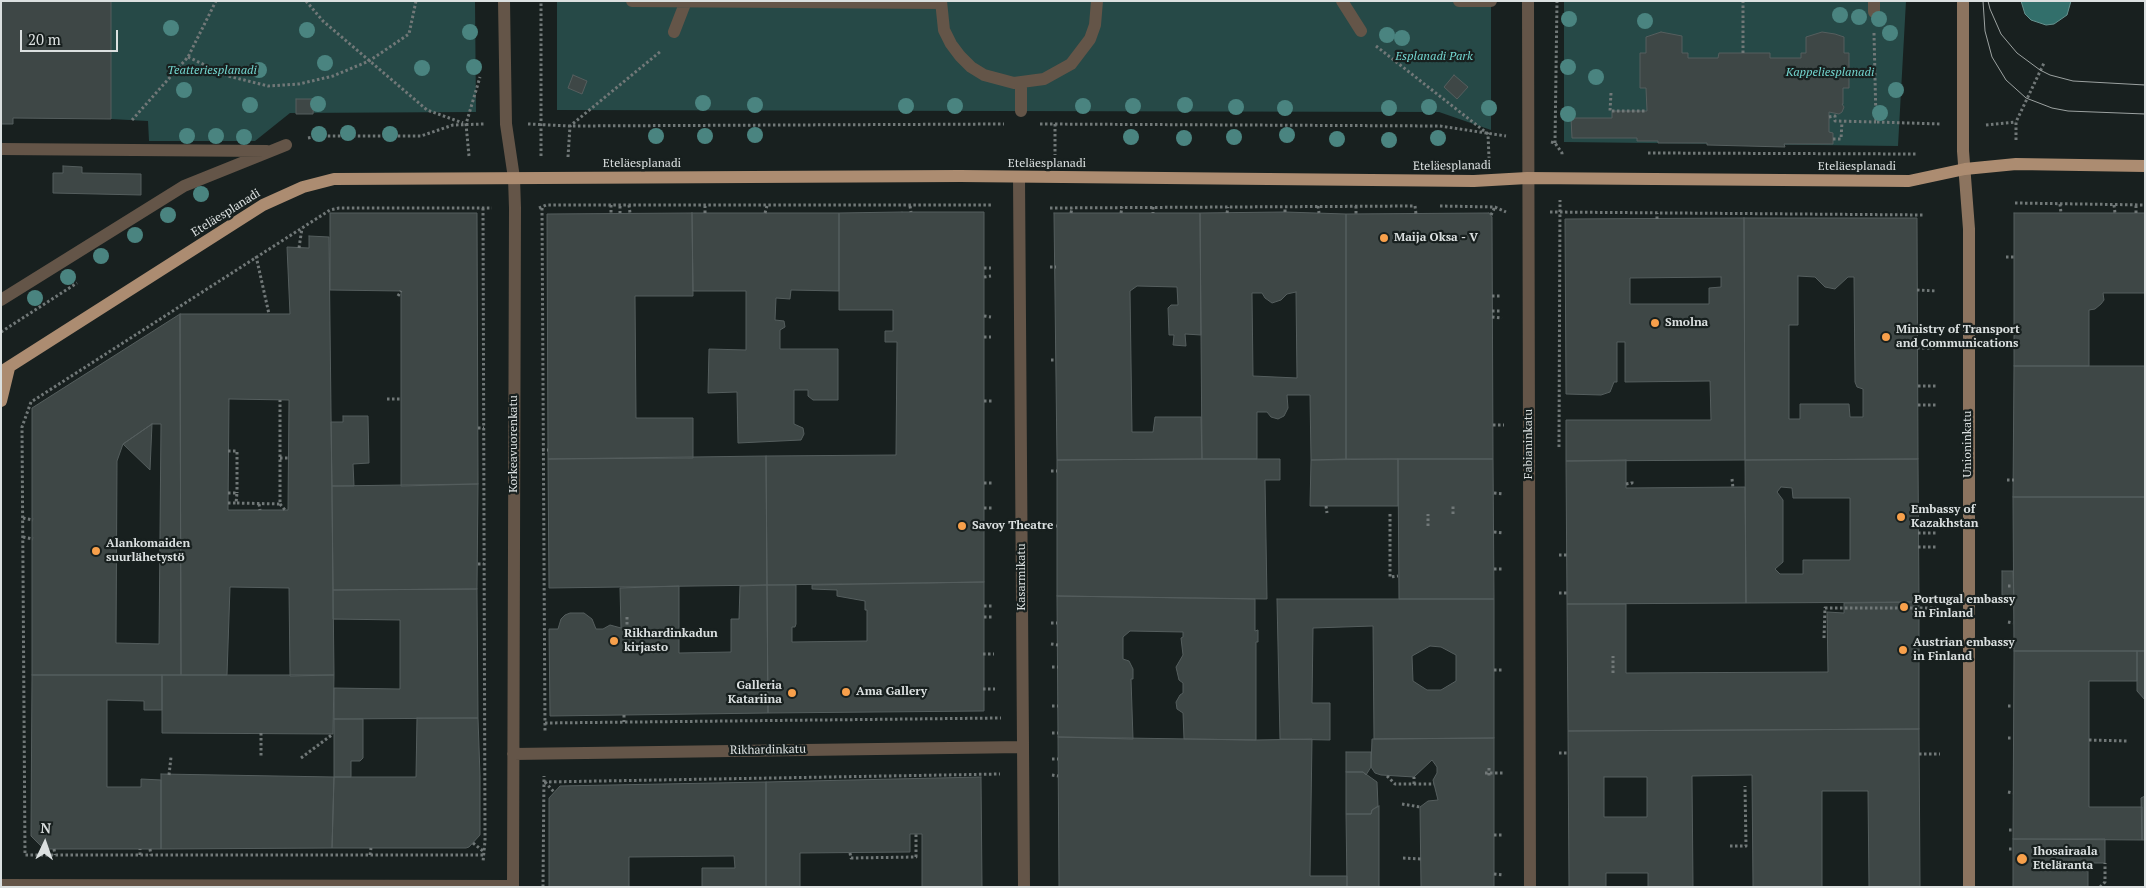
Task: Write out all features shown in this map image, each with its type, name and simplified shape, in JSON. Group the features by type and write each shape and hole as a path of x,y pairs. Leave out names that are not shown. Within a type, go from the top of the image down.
{"main road":[{"name":"Unioninkatu","path":"1963,1 1963,151 1969,228 1969,887"},
{"name":"Eteläesplanadi","path":"5,370 263,205 303,187 334,179 1019,177 1474,181 1561,178 1909,181 1965,169 2016,164 2145,166"},
{"path":"1,401 5,370"}],"street":[{"name":"Korkeavuorenkatu","path":"504,1 506,124 514,178 515,208 513,886"},
{"path":"632,1 941,2 944,30 960,56 971,67 984,75 1014,83 1044,79 1058,72 1076,58 1090,40 1095,25 1097,1"},
{"path":"1342,1 1361,31"},
{"path":"1459,1 1491,1"},
{"name":"Fabianinkatu","path":"1528,1 1530,887"},
{"path":"674,32 686,2"},
{"path":"1020,111 1021,82"},
{"path":"1,148 280,148"},
{"path":"1,300 184,186 280,148"},
{"name":"Kasarmikatu","path":"1019,177 1024,887"},
{"name":"Rikhardinkatu","path":"513,754 1023,747"},
{"path":"1,885 513,886"}],"path":[{"path":"132,120 188,57 216,1"},
{"path":"306,1 323,21 427,110 466,124"},
{"path":"188,57 228,76 268,86 299,84 333,76 369,61 409,34 416,1"},
{"path":"541,159 542,1"},
{"path":"1557,1 1553,143 1562,153 1559,447"},
{"path":"1742,53 1743,1"},
{"path":"1874,7 1876,122"},
{"path":"1361,31 1366,38 1488,134"},
{"path":"570,126 666,48 674,32"},
{"path":"2016,140 2016,122 2044,63"},
{"path":"476,208 466,124 480,78 480,68"},
{"path":"1611,93 1610,111 1647,111"},
{"path":"1829,117 1835,116 1835,121 1842,122 1943,124"},
{"path":"1833,139 1841,139 1842,122"},
{"path":"1985,125 2016,122"},
{"path":"280,148 298,139 319,136 422,136 453,125 542,124"},
{"path":"1562,153 1572,153"},
{"path":"1642,153 1910,154"},
{"path":"2015,203 2145,206"},
{"path":"2060,204 2061,213"},
{"path":"611,205 611,213"},
{"path":"483,853 140,856 25,855 22,427 31,402 302,227 330,210 339,208 542,208 546,206 611,205 991,206"},
{"path":"2114,205 2114,214"},
{"path":"2136,205 2136,214"},
{"path":"620,206 620,213"},
{"path":"629,206 630,213"},
{"path":"705,206 705,213"},
{"path":"765,213 767,206"},
{"path":"910,206 911,212"},
{"path":"1318,206 1319,213"},
{"path":"1356,206 1356,214"},
{"path":"1050,208 1415,206 1416,214"},
{"path":"1435,206 1495,207 1502,208 1503,212 1924,215"},
{"path":"1226,214 1228,207"},
{"path":"1285,207 1285,212"},
{"path":"1490,215 1495,207"},
{"path":"383,208 383,213"},
{"path":"422,208 423,212"},
{"path":"459,208 459,213"},
{"path":"483,208 485,840 483,885"},
{"path":"542,208 545,723 543,887"},
{"path":"1071,214 1072,208"},
{"path":"1121,213 1122,208"},
{"path":"1153,208 1153,214"},
{"path":"1657,213 1657,219"},
{"path":"299,248 302,227"},
{"path":"256,256 269,314"},
{"path":"2006,257 2014,257"},
{"path":"1050,267 1056,267"},
{"path":"984,268 991,268"},
{"path":"984,277 991,276"},
{"path":"1917,290 1937,291"},
{"path":"398,296 401,291"},
{"path":"1492,296 1502,296"},
{"path":"1492,311 1502,311"},
{"path":"984,316 991,316"},
{"path":"1492,317 1502,318"},
{"path":"984,337 991,337"},
{"path":"1917,348 1937,348"},
{"path":"1051,360 1056,360"},
{"path":"1918,386 1938,386"},
{"path":"542,398 548,397"},
{"path":"387,399 401,399"},
{"path":"280,400 280,504 285,510"},
{"path":"984,401 992,401"},
{"path":"1918,405 1938,405"},
{"path":"1493,425 1504,425"},
{"path":"478,428 484,428"},
{"path":"542,450 548,450"},
{"path":"228,451 237,452 236,504"},
{"path":"280,458 288,458"},
{"path":"1051,471 1057,471"},
{"path":"1626,484 1632,483 1632,480"},
{"path":"1732,480 1733,488"},
{"path":"2007,480 2014,480"},
{"path":"984,483 993,483"},
{"path":"543,492 549,492"},
{"path":"228,493 237,493"},
{"path":"1494,493 1504,494"},
{"path":"228,502 236,504 280,504"},
{"path":"259,504 260,510"},
{"path":"1326,506 1327,514"},
{"path":"1453,506 1453,514"},
{"path":"984,508 993,508"},
{"path":"1918,510 1938,510"},
{"path":"1390,514 1390,577 1398,576"},
{"path":"1428,514 1428,526"},
{"path":"23,518 33,520"},
{"path":"984,524 993,523"},
{"path":"1051,526 1057,526"},
{"path":"1494,532 1504,532"},
{"path":"1918,533 1938,532"},
{"path":"23,537 33,539"},
{"path":"1918,547 1938,547"},
{"path":"1559,556 1567,555"},
{"path":"478,564 484,564"},
{"path":"1494,569 1504,569"},
{"path":"2008,586 2014,586"},
{"path":"1559,593 1567,593"},
{"path":"984,606 994,606"},
{"path":"1824,638 1825,608 1939,608"},
{"path":"627,617 627,625"},
{"path":"984,617 994,617"},
{"path":"2008,622 2014,623"},
{"path":"1052,623 1057,623"},
{"path":"1051,644 1058,645"},
{"path":"2008,647 2014,647"},
{"path":"983,654 994,654"},
{"path":"1613,673 1614,656"},
{"path":"1052,667 1058,667"},
{"path":"1494,670 1504,670"},
{"path":"983,690 994,689"},
{"path":"1052,706 1058,706"},
{"path":"2008,706 2013,706"},
{"path":"624,715 624,722"},
{"path":"545,723 1022,718"},
{"path":"260,733 261,758"},
{"path":"1052,733 1058,733"},
{"path":"300,758 333,734"},
{"path":"2008,738 2013,738"},
{"path":"2089,740 2128,741"},
{"path":"1559,753 1568,753"},
{"path":"1919,754 1940,754"},
{"path":"169,775 171,757"},
{"path":"1052,759 1058,759"},
{"path":"1489,768 1487,773 1489,778"},
{"path":"1487,773 1504,773"},
{"path":"544,782 886,778 1000,774"},
{"path":"1052,775 1058,776"},
{"path":"1387,776 1395,784 1434,784"},
{"path":"1414,776 1414,784"},
{"path":"711,779 711,784"},
{"path":"544,782 554,792"},
{"path":"1730,846 1746,846 1746,786"},
{"path":"2008,792 2013,793"},
{"path":"1402,804 1420,807"},
{"path":"2008,830 2013,830"},
{"path":"850,853 851,858 916,857 916,834"},
{"path":"1494,835 1504,835"},
{"path":"473,843 483,853"},
{"path":"370,854 371,848"},
{"path":"54,849 55,855"},
{"path":"140,849 140,856"},
{"path":"150,849 151,855"},
{"path":"1403,858 1421,859"},
{"path":"2100,887 2106,882 2105,863"},
{"path":"1494,874 1504,875"}],"green space":[{"name":"Teatteriesplanadi","path":"111,1 475,1 476,112 290,113 255,141 149,141 148,121 111,119"},
{"name":"Esplanadi Park","path":"557,1 1491,1 1491,130 1439,112 557,110"},
{"name":"Kappeliesplanadi","path":"1564,1 1906,1 1898,146 1564,142"}],"shaded area":[{"path":"2021,1 2071,1 2067,15 2054,24 2046,25 2031,20 2025,14"}],"building":[{"path":"1,1 111,1 111,119 13,118 13,124 1,124"},
{"path":"1661,32 1682,36 1682,53 1688,53 1688,58 1718,58 1719,53 1770,53 1770,58 1801,58 1801,53 1806,53 1806,37 1822,32 1844,37 1844,53 1849,53 1849,88 1843,88 1842,104 1844,107 1842,112 1839,114 1829,112 1829,132 1833,133 1833,144 1784,144 1785,147 1707,145 1707,143 1658,143 1658,141 1637,141 1637,138 1572,138 1571,118 1612,118 1612,111 1647,111 1646,88 1640,88 1640,53 1646,53 1646,37"},
{"path":"573,75 587,81 582,94 568,88"},
{"path":"1454,75 1468,87 1457,99 1444,87"},
{"path":"296,99 314,99 313,114 296,114"},
{"path":"63,166 82,167 82,173 141,174 141,195 53,193 53,173 63,173"},
{"path":"984,212 984,582 767,585 766,456 896,455 897,342 885,342 885,331 893,331 893,310 839,310 839,213"},
{"path":"1285,212 1346,214 1346,459 1311,460 1310,395 1287,395 1288,408 1284,416 1278,419 1271,417 1267,412 1257,412 1257,459 1202,459 1200,213","holes":["1296,292 1297,378 1253,376 1252,293 1262,293 1272,303 1281,300 1287,294"]},
{"path":"330,213 477,213 478,484 401,486 401,291 330,290"},
{"path":"692,213 839,213 839,291 791,290 790,299 776,298 775,320 784,321 785,327 780,330 780,349 838,349 838,400 813,400 808,396 808,390 794,390 794,424 803,428 804,434 801,440 738,443 737,392 708,393 709,349 746,350 746,291 693,291"},
{"path":"692,213 693,296 635,296 636,418 693,418 693,458 548,459 547,214"},
{"path":"1054,213 1200,213 1201,335 1185,334 1186,346 1173,345 1174,335 1169,335 1168,308 1171,305 1178,305 1177,287 1137,286 1130,291 1132,432 1153,432 1155,417 1201,417 1202,459 1057,460"},
{"path":"1489,213 1492,217 1493,459 1346,459 1346,214"},
{"path":"2014,213 2145,213 2145,293 2103,293 2104,300 2101,304 2095,309 2089,310 2089,366 2014,366"},
{"name":"Smolna","path":"1744,218 1745,460 1566,461 1566,420 1711,420 1710,381 1625,382 1625,342 1617,342 1617,382 1614,382 1610,392 1601,395 1566,394 1565,219","holes":["1721,277 1721,287 1709,288 1709,304 1630,304 1630,278"]},
{"name":"Ministry of Transport and Communications","path":"1744,218 1917,218 1918,459 1745,460","holes":["1798,276 1815,277 1825,287 1835,289 1848,277 1854,277 1855,382 1857,387 1863,389 1863,417 1850,417 1849,404 1800,404 1800,419 1789,419 1789,325 1798,325"]},
{"path":"309,236 329,237 334,675 290,676 289,588 230,587 227,675 181,675 180,314 290,314 287,247 309,248","holes":["229,399 289,400 288,510 228,510"]},
{"path":"180,314 181,675 32,675 32,408","holes":["152,424 161,424 159,644 116,643 117,461 123,444"]},
{"path":"2014,366 2145,366 2145,497 2013,497"},
{"path":"343,416 368,416 369,463 353,464 354,486 332,486 331,422 343,422"},
{"path":"152,424 150,470 123,444"},
{"path":"766,456 767,585 549,588 548,459"},
{"path":"1280,459 1280,480 1265,480 1267,599 1057,596 1057,460"},
{"path":"1398,459 1398,506 1310,506 1311,460"},
{"path":"1398,459 1493,459 1494,599 1399,599"},
{"path":"1918,459 1919,602 1746,603 1745,460","holes":["1781,487 1792,488 1793,498 1850,498 1850,560 1803,560 1803,574 1780,574 1775,569 1783,562 1783,500 1777,492"]},
{"path":"1626,460 1626,488 1745,487 1746,603 1567,604 1566,461"},
{"path":"478,484 477,589 333,590 332,486"},
{"path":"2013,497 2145,497 2145,651 2014,651"},
{"path":"2002,571 2013,571 2014,600 2002,600"},
{"path":"984,582 984,711 768,713 767,585 796,585 796,624 795,627 792,627 792,642 867,641 867,610 865,610 865,601 837,596 837,590 812,589 812,585"},
{"name":"Rikhardinkadun kirjasto","path":"767,585 768,713 550,716 549,629 558,629 561,619 565,615 584,613 592,619 596,629 603,629 610,625 621,628 620,588 679,586 679,653 731,652 731,619 739,619 740,586"},
{"path":"477,589 478,718 334,719 334,688 400,689 400,620 333,619 333,590"},
{"path":"1057,596 1255,599 1255,631 1258,630 1258,642 1256,642 1256,740 1184,739 1183,713 1177,709 1176,702 1183,693 1183,683 1179,680 1176,667 1183,655 1181,638 1183,637 1183,632 1130,631 1123,637 1123,659 1129,661 1133,669 1133,679 1131,679 1133,739 1058,737"},
{"path":"1277,599 1494,599 1494,738 1374,739 1373,626 1313,628 1312,703 1330,703 1330,740 1280,739","holes":["1430,646 1441,647 1456,655 1456,681 1441,690 1427,690 1413,681 1412,656"]},
{"path":"1919,602 1919,729 1568,731 1567,604 1626,604 1626,673 1828,672 1827,612 1844,613 1844,603"},
{"path":"2014,651 2137,651 2137,681 2089,681 2089,807 2142,807 2142,840 2013,839"},
{"path":"2137,651 2145,651 2145,700 2137,691"},
{"path":"32,675 162,675 162,710 144,710 144,701 107,700 107,787 141,787 141,779 161,780 161,849 44,849 31,836"},
{"path":"162,675 334,675 333,734 162,733"},
{"path":"417,718 478,718 480,835 466,848 332,848 334,777 416,777"},
{"path":"334,719 363,719 363,758 360,761 351,761 351,777 334,777"},
{"path":"1919,729 1920,887 1869,887 1868,791 1822,791 1822,887 1753,887 1752,775 1692,776 1693,887 1648,887 1648,873 1606,873 1606,887 1569,887 1568,731","holes":["1604,777 1647,777 1647,817 1604,817"]},
{"path":"1058,737 1312,739 1310,876 1347,876 1347,887 1059,887"},
{"path":"1494,738 1494,887 1421,887 1420,807 1428,801 1438,800 1433,780 1437,773 1437,767 1432,760 1414,777 1375,773 1371,767 1372,739"},
{"path":"1346,752 1371,752 1371,767 1366,775 1363,772 1346,772"},
{"path":"1346,772 1363,772 1377,782 1378,806 1372,810 1371,814 1346,814"},
{"path":"161,774 334,777 332,848 161,849"},
{"path":"981,777 982,887 922,887 922,834 910,834 910,852 800,853 800,887 766,887 766,782"},
{"path":"766,782 766,887 702,887 702,868 735,868 734,856 629,857 629,887 549,887 549,798 560,786"},
{"path":"2145,796 2145,840 2142,840 2141,798"},
{"path":"1379,806 1379,887 1347,887 1346,814 1371,814 1372,810"},
{"path":"2013,839 2105,839 2105,863 2088,863 2088,887 2013,887"}],"tram line":[{"path":"1983,1 1985,31 1992,57 2006,80 2026,98 2052,108 2068,111 2145,114"},
{"path":"1988,1 2001,34 2017,53 2040,70 2050,75 2073,81 2145,85"}],"place":[{"name":"Maija Oksa - V","path":"1384,238"},
{"name":"Smolna","path":"1655,323"},
{"name":"Ministry of Transport and Communications","path":"1886,337"},
{"name":"Embassy of Kazakhstan","path":"1901,517"},
{"name":"Savoy Theatre","path":"962,526"},
{"name":"Alankomaiden suurlähetystö","path":"96,551"},
{"name":"Portugal embassy in Finland","path":"1904,607"},
{"name":"Rikhardinkadun kirjasto","path":"614,641"},
{"name":"Austrian embassy in Finland","path":"1903,650"},
{"name":"Ama Gallery","path":"846,692"},
{"name":"Galleria Katariina","path":"792,693"},
{"name":"Ihosairaala Eteläranta","path":"2022,859"}]}
